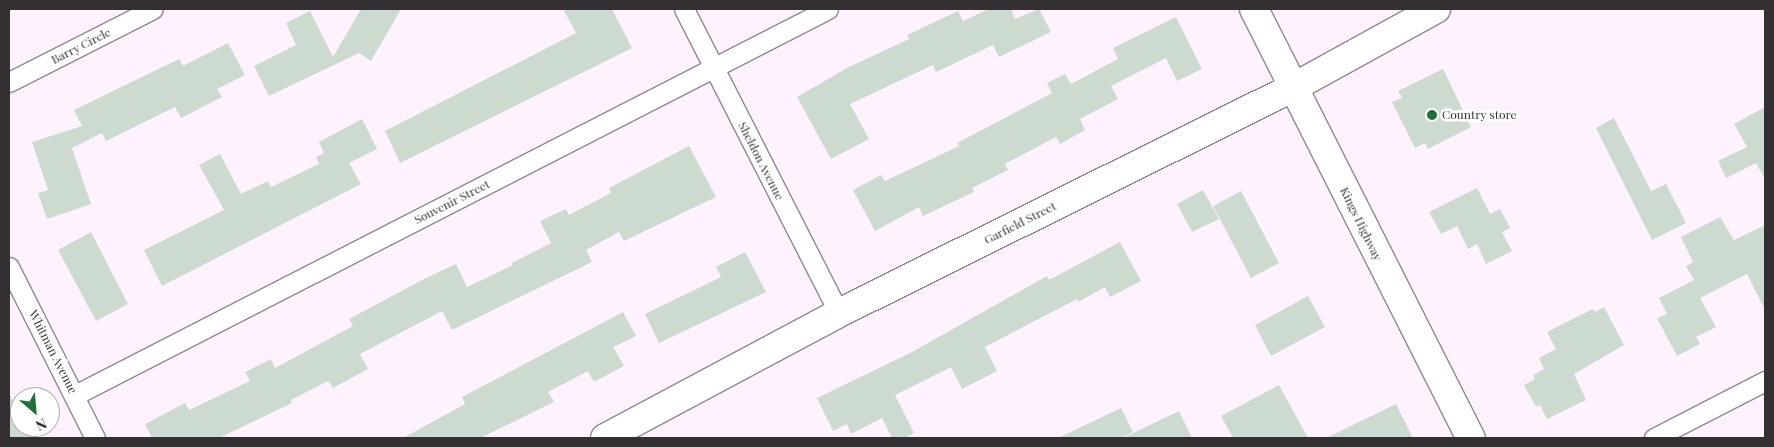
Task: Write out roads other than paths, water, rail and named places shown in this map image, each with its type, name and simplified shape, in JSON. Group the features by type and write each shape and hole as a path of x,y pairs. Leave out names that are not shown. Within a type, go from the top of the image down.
{"main road":[{"name":"Kings Highway","path":"1254,9 1471,438"},
{"name":"Garfield Street","path":"605,438 839,313 1294,87 1436,9"}],"street":[{"name":"Barry Circle","path":"9,82 153,9"},
{"name":"Sheldon Avenue","path":"684,9 839,313"},
{"name":"Souvenir Street","path":"75,395 828,9"},
{"name":"Whitman Avenue","path":"9,267 95,438"},
{"path":"1654,438 1765,381"}],"place":[{"name":"Country store","path":"1432,115"}]}
